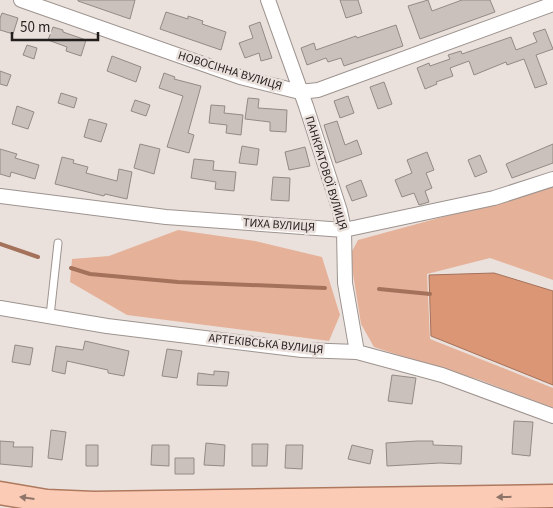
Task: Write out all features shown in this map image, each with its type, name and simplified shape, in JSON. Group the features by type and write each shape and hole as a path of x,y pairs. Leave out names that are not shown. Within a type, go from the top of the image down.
{"main road":[{"path":"0,493 47,500 94,503 553,496"}],"street":[{"name":"НОВОСІННА ВУЛИЦЯ","path":"21,0 240,77 300,92 318,90 553,4"},
{"name":"ПАНКРАТОВОЇ ВУЛИЦЯ","path":"268,0 340,212 344,230 345,282 357,352"},
{"name":"ТИХА ВУЛИЦЯ","path":"0,196 166,217 344,230 494,198 553,179"},
{"name":"АРТЕКІВСЬКА ВУЛИЦЯ","path":"0,308 107,326 302,350 357,352 442,375 553,416"}],"lane":[{"path":"50,316 58,243"}],"shaded area":[{"path":"553,183 553,280 490,258 427,274 430,339 553,388 553,408 480,380 374,347 361,324 350,255 358,240 494,203"},
{"path":"178,230 255,241 322,257 340,315 329,341 127,315 70,282 72,259 109,256"},
{"path":"494,273 553,291 553,385 431,336 429,275"}],"building":[{"path":"78,0 135,0 130,19"},
{"path":"340,0 358,0 362,13 346,18"},
{"path":"428,0 432,11 462,0 490,0 495,12 420,39 408,6"},
{"path":"166,12 188,19 188,16 203,21 202,24 226,32 221,50 160,29"},
{"path":"2,13 18,18 13,34 0,30"},
{"path":"260,22 272,58 261,61 259,53 245,58 239,43 253,38 249,26"},
{"path":"396,25 403,46 344,66 341,58 328,62 326,58 307,65 301,48 314,43 316,50"},
{"path":"53,27 86,40 81,56 66,51 67,47 48,40"},
{"path":"545,29 553,49 536,55 547,84 535,88 524,59 507,65 506,62 474,75 469,61 450,68 453,76 436,82 437,84 425,89 417,68 429,63 430,66 450,59 448,55 461,51 462,54 511,37 516,50 537,42 533,33"},
{"path":"27,45 37,48 34,59 23,55"},
{"path":"112,56 141,67 136,82 107,71"},
{"path":"0,71 11,75 7,86 0,84"},
{"path":"164,73 175,77 174,79 201,86 188,133 194,135 189,153 167,147 183,96 159,88"},
{"path":"384,82 392,104 378,109 370,87"},
{"path":"61,93 77,98 74,108 58,103"},
{"path":"348,96 354,113 340,118 334,101"},
{"path":"248,98 259,99 258,108 287,110 286,132 270,131 270,122 245,119"},
{"path":"135,100 150,105 146,116 131,111"},
{"path":"211,105 225,106 224,113 243,115 241,135 226,133 227,125 209,123"},
{"path":"17,106 34,112 28,129 12,124"},
{"path":"89,119 107,124 101,142 84,137"},
{"path":"337,121 345,145 357,140 362,154 336,163 324,125"},
{"path":"140,144 160,149 154,174 134,168"},
{"path":"553,144 553,163 512,178 506,164"},
{"path":"242,146 259,149 257,165 239,163"},
{"path":"305,147 310,166 289,170 285,152"},
{"path":"0,149 17,154 15,158 39,165 35,179 11,172 10,177 0,174"},
{"path":"427,152 434,170 426,173 432,188 425,191 429,202 419,205 414,193 402,197 395,180 412,173 407,160"},
{"path":"480,155 487,172 475,177 468,160"},
{"path":"62,157 74,160 73,163 88,167 86,173 117,181 119,169 132,172 127,199 105,194 104,196 55,184"},
{"path":"194,159 214,161 213,170 236,172 234,191 215,189 216,182 191,178"},
{"path":"273,177 290,178 289,201 271,200"},
{"path":"361,180 367,196 352,201 346,186"},
{"path":"85,341 129,351 124,376 108,373 108,370 67,361 65,374 52,371 56,346 83,350"},
{"path":"15,345 33,348 30,365 12,362"},
{"path":"167,349 182,351 177,378 162,376"},
{"path":"214,371 229,372 227,386 197,385 198,373 214,375"},
{"path":"392,375 416,378 412,404 388,401"},
{"path":"514,421 533,422 530,456 512,454"},
{"path":"51,430 66,432 62,460 48,458"},
{"path":"0,441 14,442 13,447 33,447 32,467 0,464"},
{"path":"433,441 433,445 462,446 461,464 440,463 387,466 386,443"},
{"path":"206,443 225,445 224,466 204,465"},
{"path":"252,444 268,444 267,466 252,466"},
{"path":"86,445 98,445 98,466 86,466"},
{"path":"152,445 169,445 169,466 151,465"},
{"path":"286,445 303,445 302,469 285,468"},
{"path":"352,445 373,450 370,464 348,459"},
{"path":"175,458 194,458 194,474 175,474"}],"waterway":[{"path":"0,244 38,257"},
{"path":"71,268 90,274 178,282 325,288"},
{"path":"379,289 430,294"}]}
